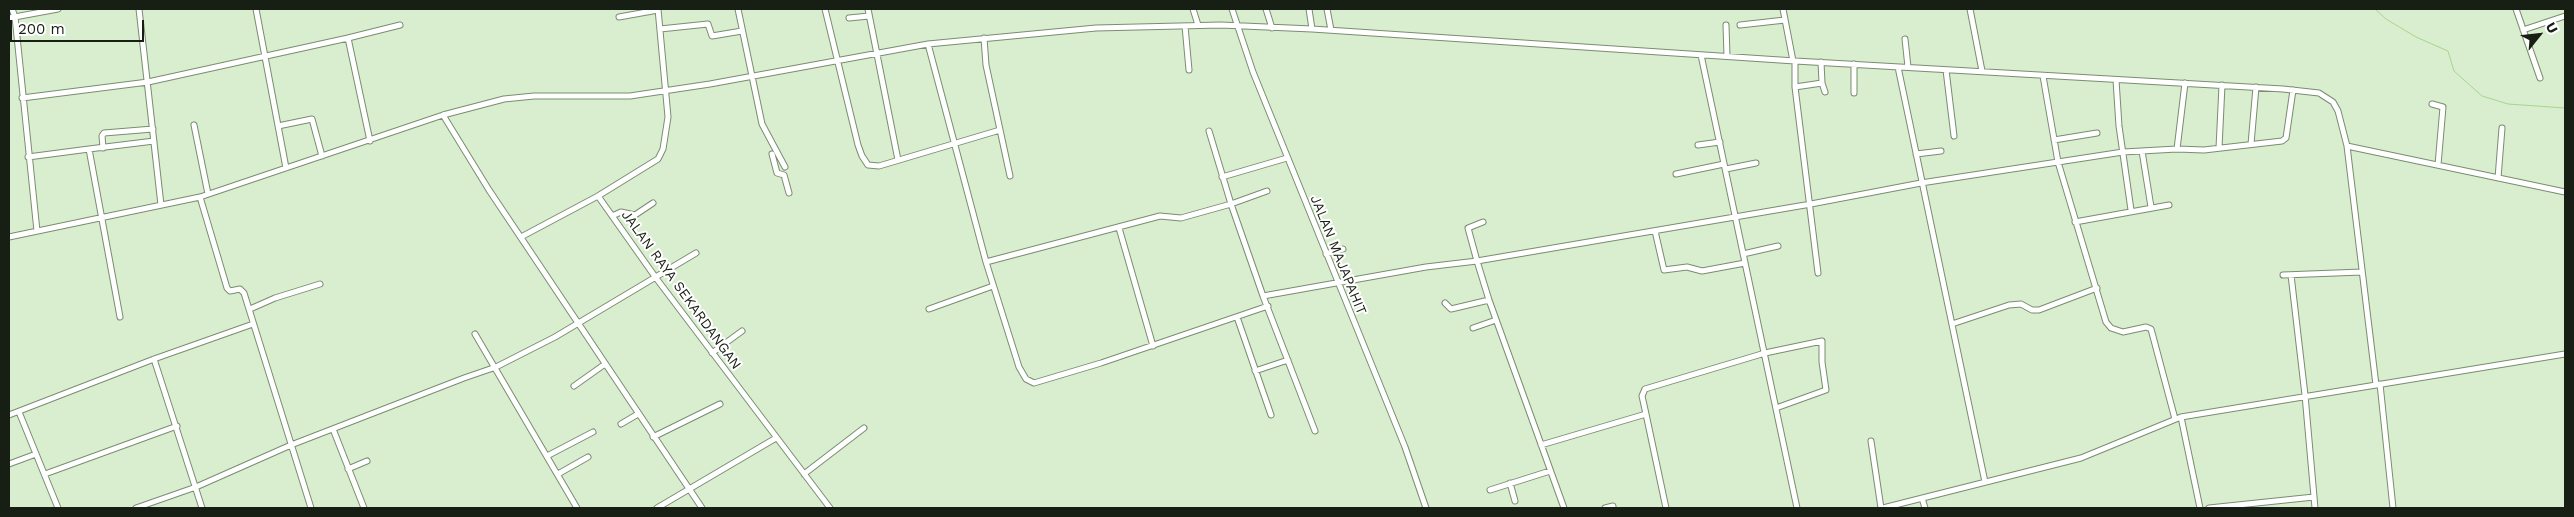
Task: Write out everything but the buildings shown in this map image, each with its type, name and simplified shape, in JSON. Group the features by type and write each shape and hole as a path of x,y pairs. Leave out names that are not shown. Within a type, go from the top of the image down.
{"street":[{"path":"12,9 15,17 37,231"},
{"path":"9,18 58,9"},
{"path":"139,9 161,205"},
{"path":"256,9 286,168"},
{"path":"521,237 598,196 658,159 666,138 668,117 658,9 620,17"},
{"path":"738,9 750,75 764,129 785,167"},
{"path":"825,9 839,59 851,118 864,161 869,165 879,166 953,142 1000,130"},
{"path":"868,9 898,160"},
{"path":"1192,9 1198,25"},
{"name":"JALAN MAJAPAHIT","path":"1232,9 1253,72 1405,447 1426,508"},
{"path":"1266,9 1272,28"},
{"path":"1309,9 1312,29"},
{"path":"1327,9 1331,30"},
{"path":"1783,9 1794,61 1795,87 1811,204 1818,273"},
{"path":"1970,9 1982,71"},
{"path":"2516,9 2540,78"},
{"path":"849,18 869,16"},
{"path":"2523,30 2565,16"},
{"path":"1740,25 1785,20"},
{"path":"660,29 708,24 712,36 742,31"},
{"path":"22,98 148,82 400,25"},
{"path":"9,237 208,194 370,141 443,114 504,99 534,96 630,96 928,44 1096,28 1198,25 1312,29 1794,61 2293,90 2319,93 2333,102 2338,111 2347,146 2393,508"},
{"path":"1185,26 1189,70"},
{"path":"1726,26 1727,56"},
{"path":"348,38 370,141"},
{"path":"984,38 986,65 1010,176"},
{"path":"1905,39 1908,67"},
{"path":"928,44 986,262 1018,367 1024,377 1032,383 1047,381 1268,306"},
{"path":"1701,55 1797,508"},
{"path":"1821,62 1822,83 1825,92"},
{"path":"1854,64 1854,93"},
{"path":"1898,67 1985,482"},
{"path":"1946,70 1954,136"},
{"path":"2043,76 2058,162 2106,322 2111,328 2123,332 2146,326 2151,329 2178,418 2200,508"},
{"path":"2116,80 2131,210"},
{"path":"1795,87 1822,83"},
{"path":"2177,149 2185,83"},
{"path":"2219,148 2222,85"},
{"path":"2251,144 2256,87"},
{"path":"1263,296 1337,282 1477,261 1736,217 1921,182 2123,152 2177,149 2193,151 2276,143 2286,138 2293,90"},
{"path":"2432,104 2443,107 2438,165"},
{"path":"443,114 578,324 702,508"},
{"path":"278,126 312,119 322,156"},
{"path":"194,125 208,194"},
{"path":"2498,178 2502,128"},
{"path":"103,148 102,136 104,133 153,129"},
{"path":"1209,131 1222,178 1263,296 1314,431"},
{"path":"2054,140 2097,134"},
{"path":"28,157 154,142"},
{"path":"1698,146 1720,142"},
{"path":"2347,146 2565,192"},
{"path":"90,149 120,316"},
{"path":"1916,154 1941,151"},
{"path":"2142,151 2151,207"},
{"path":"772,154 777,173 784,175 789,193"},
{"path":"1222,178 1288,158"},
{"path":"1676,174 1756,163"},
{"path":"986,262 1160,216 1181,218 1268,191"},
{"path":"200,196 227,288 230,291 239,289 243,291 250,309 311,508"},
{"name":"JALAN RAYA SEKARDANGAN","path":"598,196 656,278 830,508"},
{"path":"612,216 622,212 635,215 653,203"},
{"path":"2075,222 2169,204"},
{"path":"1483,222 1468,228 1477,261 1496,320 1564,508"},
{"path":"1118,228 1153,346"},
{"path":"1655,231 1664,270 1687,267 1702,271 1746,263"},
{"path":"1744,254 1778,246"},
{"path":"1326,254 1343,249"},
{"path":"136,508 196,487 333,429 496,367 578,324 696,252"},
{"path":"2283,276 2362,272"},
{"path":"2291,275 2305,396 2315,508"},
{"path":"250,309 275,298 320,284"},
{"path":"929,309 993,286"},
{"path":"1952,324 2009,305 2021,304 2032,310 2039,310 2097,288"},
{"path":"1445,303 1451,309 1489,300"},
{"path":"1237,317 1271,415"},
{"path":"1473,328 1496,320"},
{"path":"9,415 154,359 254,324"},
{"path":"712,352 742,331"},
{"path":"475,334 577,508"},
{"path":"1666,508 1642,396 1645,389 1820,340 1823,344 1822,362 1826,390 1776,408"},
{"path":"1871,441 1882,508 1905,506 1922,498 2090,455 2178,418 2565,354"},
{"path":"154,359 202,508"},
{"path":"1255,371 1288,360"},
{"path":"574,386 605,364"},
{"path":"653,437 720,404"},
{"path":"19,412 58,508"},
{"path":"621,424 638,414"},
{"path":"1541,446 1646,414"},
{"path":"45,474 177,426"},
{"path":"804,474 864,428"},
{"path":"333,429 364,508"},
{"path":"547,456 593,432"},
{"path":"657,508 776,438"},
{"path":"9,464 36,454"},
{"path":"558,474 588,457"},
{"path":"348,469 367,461"},
{"path":"1490,490 1550,471"},
{"path":"1510,483 1515,500"},
{"path":"2209,508 2314,497"},
{"path":"1922,498 1924,508"},
{"path":"1605,508 1613,506"}],"waterway":[{"path":"2375,9 2386,19 2416,37 2448,51 2454,71 2482,96 2508,104 2565,108"}]}
